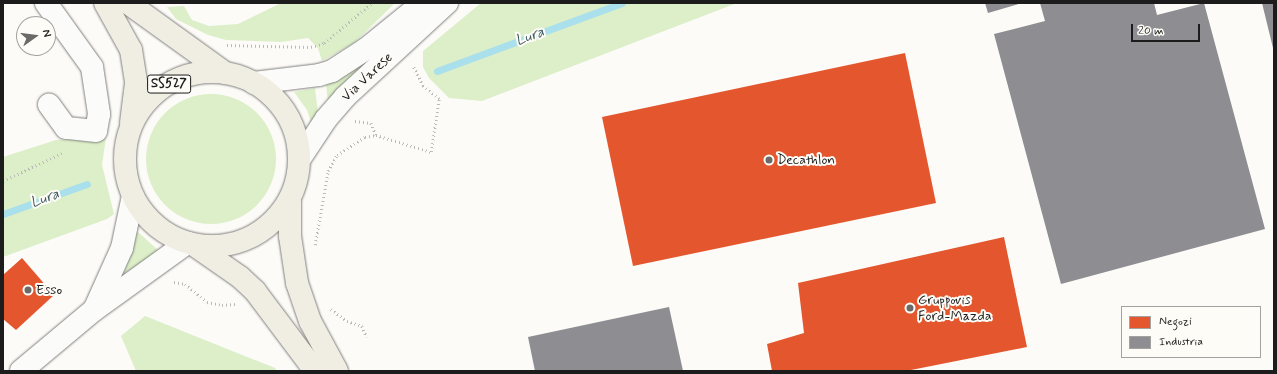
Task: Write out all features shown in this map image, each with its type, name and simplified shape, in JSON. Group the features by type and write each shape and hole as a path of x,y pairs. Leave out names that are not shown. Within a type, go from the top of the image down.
{"main road":[{"path":"106,3 122,30 132,56 136,83 131,128"},
{"path":"128,3 225,73"},
{"name":"SS527","path":"225,73 254,83 272,98 287,115 297,144 298,173 290,199 271,223 245,240 215,247 190,244 167,234 153,224 133,196 125,162 131,128 149,100 166,86 192,75 225,73"},
{"path":"290,199 290,236 297,283 310,322 337,371"},
{"path":"190,244 240,277 255,291 315,371"}],"street":[{"path":"46,3 92,67 99,114 96,131 66,128 49,105"},
{"name":"Via Varese","path":"254,83 319,75 332,71 366,49 424,3"},
{"name":"Via Varese","path":"298,160 326,119 345,97 447,3"},
{"path":"94,310 122,248 133,196"},
{"path":"21,371 94,310 190,244"}],"path":[{"path":"222,44 311,47 324,43 336,36 372,3"},
{"path":"315,247 328,171 337,155 365,137 376,135 431,152 439,99 423,86 413,68 414,62"},
{"path":"350,121 360,120 371,123 376,135"},
{"path":"169,282 185,284 207,302 217,305 230,305 240,302"},
{"path":"327,301 330,308 347,321 362,326 368,336"}],"green space":[{"path":"281,3 395,3 354,43 322,61 318,48 308,38 281,42 226,40 208,35 176,19 167,7 184,6 192,20 209,26 238,24"},
{"path":"481,3 737,3 482,101 449,98 429,78 423,67 423,51"},
{"path":"393,37 328,101 326,85 349,73"},
{"path":"315,88 318,114 311,122 307,110 294,92"},
{"path":"217,94 236,99 257,113 271,134 275,146 275,172 271,184 257,205 236,219 224,223 205,224 186,219 165,205 151,184 147,172 146,153 151,134 165,113 186,99 198,95"},
{"path":"106,137 102,165 114,214 107,219 3,257 3,157 56,140"},
{"path":"138,232 159,251 124,274 135,233"},
{"path":"145,316 275,368 277,371 136,371 121,336"}],"building: Negozi":[{"name":"Decathlon","path":"905,53 936,203 633,266 602,117"},
{"name":"Gruppovis Ford-Mazda","path":"1004,237 1027,347 906,371 772,371 767,344 804,333 798,283"},
{"path":"22,258 54,295 16,330 3,319 3,275"}],"building: Industria":[{"path":"985,3 1022,3 988,13"},
{"path":"1040,3 1154,3 1157,15 1204,3 1265,229 1061,284 994,34 1045,21"},
{"path":"1262,3 1274,3 1274,48 1273,48"},
{"path":"669,307 683,371 535,371 528,337"}],"waterway":[{"name":"Lura","path":"437,71 622,3"},
{"name":"Lura","path":"3,214 87,184"}],"place":[{"name":"Decathlon","path":"769,160"},
{"name":"Esso","path":"28,290"},
{"name":"Gruppovis Ford-Mazda","path":"910,308"}]}
